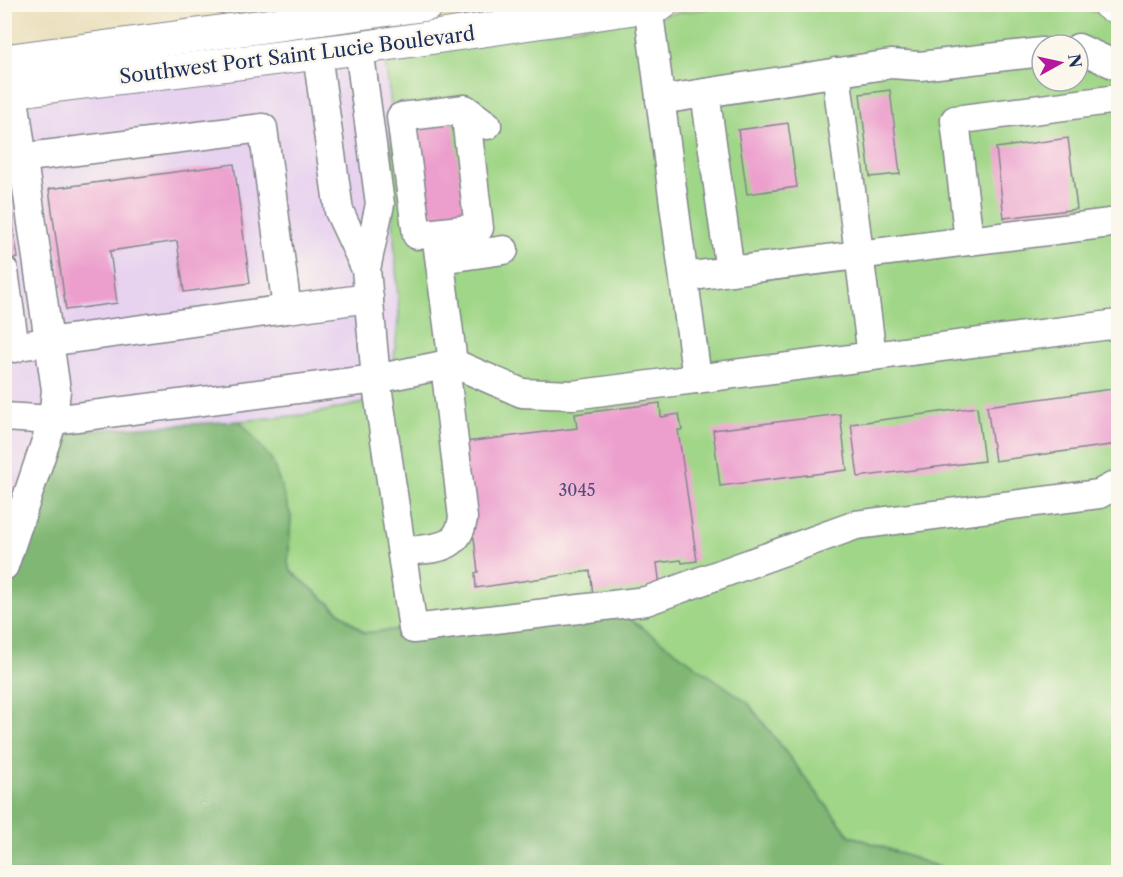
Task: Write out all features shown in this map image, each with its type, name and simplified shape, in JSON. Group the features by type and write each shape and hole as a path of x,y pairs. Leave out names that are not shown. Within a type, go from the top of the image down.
{"main road":[{"name":"Southwest Port Saint Lucie Boulevard","path":"7,81 428,4"},
{"path":"1108,4 1119,7"},
{"name":"Southwest Port Saint Lucie Boulevard","path":"7,81 317,54 654,5"},
{"path":"317,54 379,12"}],"lane":[{"path":"654,5 660,100 698,378"},
{"path":"358,48 380,204 366,269 376,379 413,629 646,601 856,525 1099,494 1119,484"},
{"path":"660,100 891,64 920,66 1030,53"},
{"path":"1090,53 1119,66"},
{"path":"317,54 339,211 366,269"},
{"path":"836,72 872,356"},
{"path":"4,566 14,506 53,420 56,390 14,158 7,81"},
{"path":"705,93 730,271"},
{"path":"969,241 955,120 1119,99"},
{"path":"438,246 479,228 476,117 401,117 417,235 438,246 504,250"},
{"path":"14,158 263,128 287,309"},
{"path":"684,277 969,241 1117,216"},
{"path":"402,552 456,540 461,531 463,518 438,246"},
{"path":"4,271 10,348 369,297"},
{"path":"4,417 53,420 376,379 449,364 522,393 573,394 1119,324"}],"shaded area":[{"path":"384,55 391,105 394,246 399,314 394,359 381,381 363,403 312,414 201,425 60,432 5,591 5,102"}],"green space":[{"path":"738,4 1061,4 1118,17 1118,872 952,872 849,835 748,703 613,607 365,633 291,571 288,564 291,516 240,421 312,414 363,403 394,359 399,314 391,190 391,105 384,55"},
{"path":"240,421 272,460 291,516 288,564 291,571 364,633 613,607 748,703 849,835 952,872 5,872 5,591 59,432"}],"building":[{"path":"890,90 900,174 870,177 860,94"},
{"path":"453,121 466,222 428,227 415,125"},
{"path":"788,123 797,187 747,194 738,130"},
{"path":"1068,138 1077,209 1004,218 996,148"},
{"path":"234,164 250,283 184,292 177,241 110,251 117,303 66,310 49,189"},
{"path":"12,217 18,258 4,260 4,218"},
{"path":"1112,389 1118,444 995,461 987,406"},
{"path":"660,403 661,417 679,414 682,430 678,430 697,561 657,563 660,586 593,594 590,571 476,588 475,573 478,572 474,538 470,538 458,443 577,428 575,414"},
{"path":"977,407 984,461 858,477 851,424"},
{"path":"840,414 847,470 720,486 713,430"}]}
